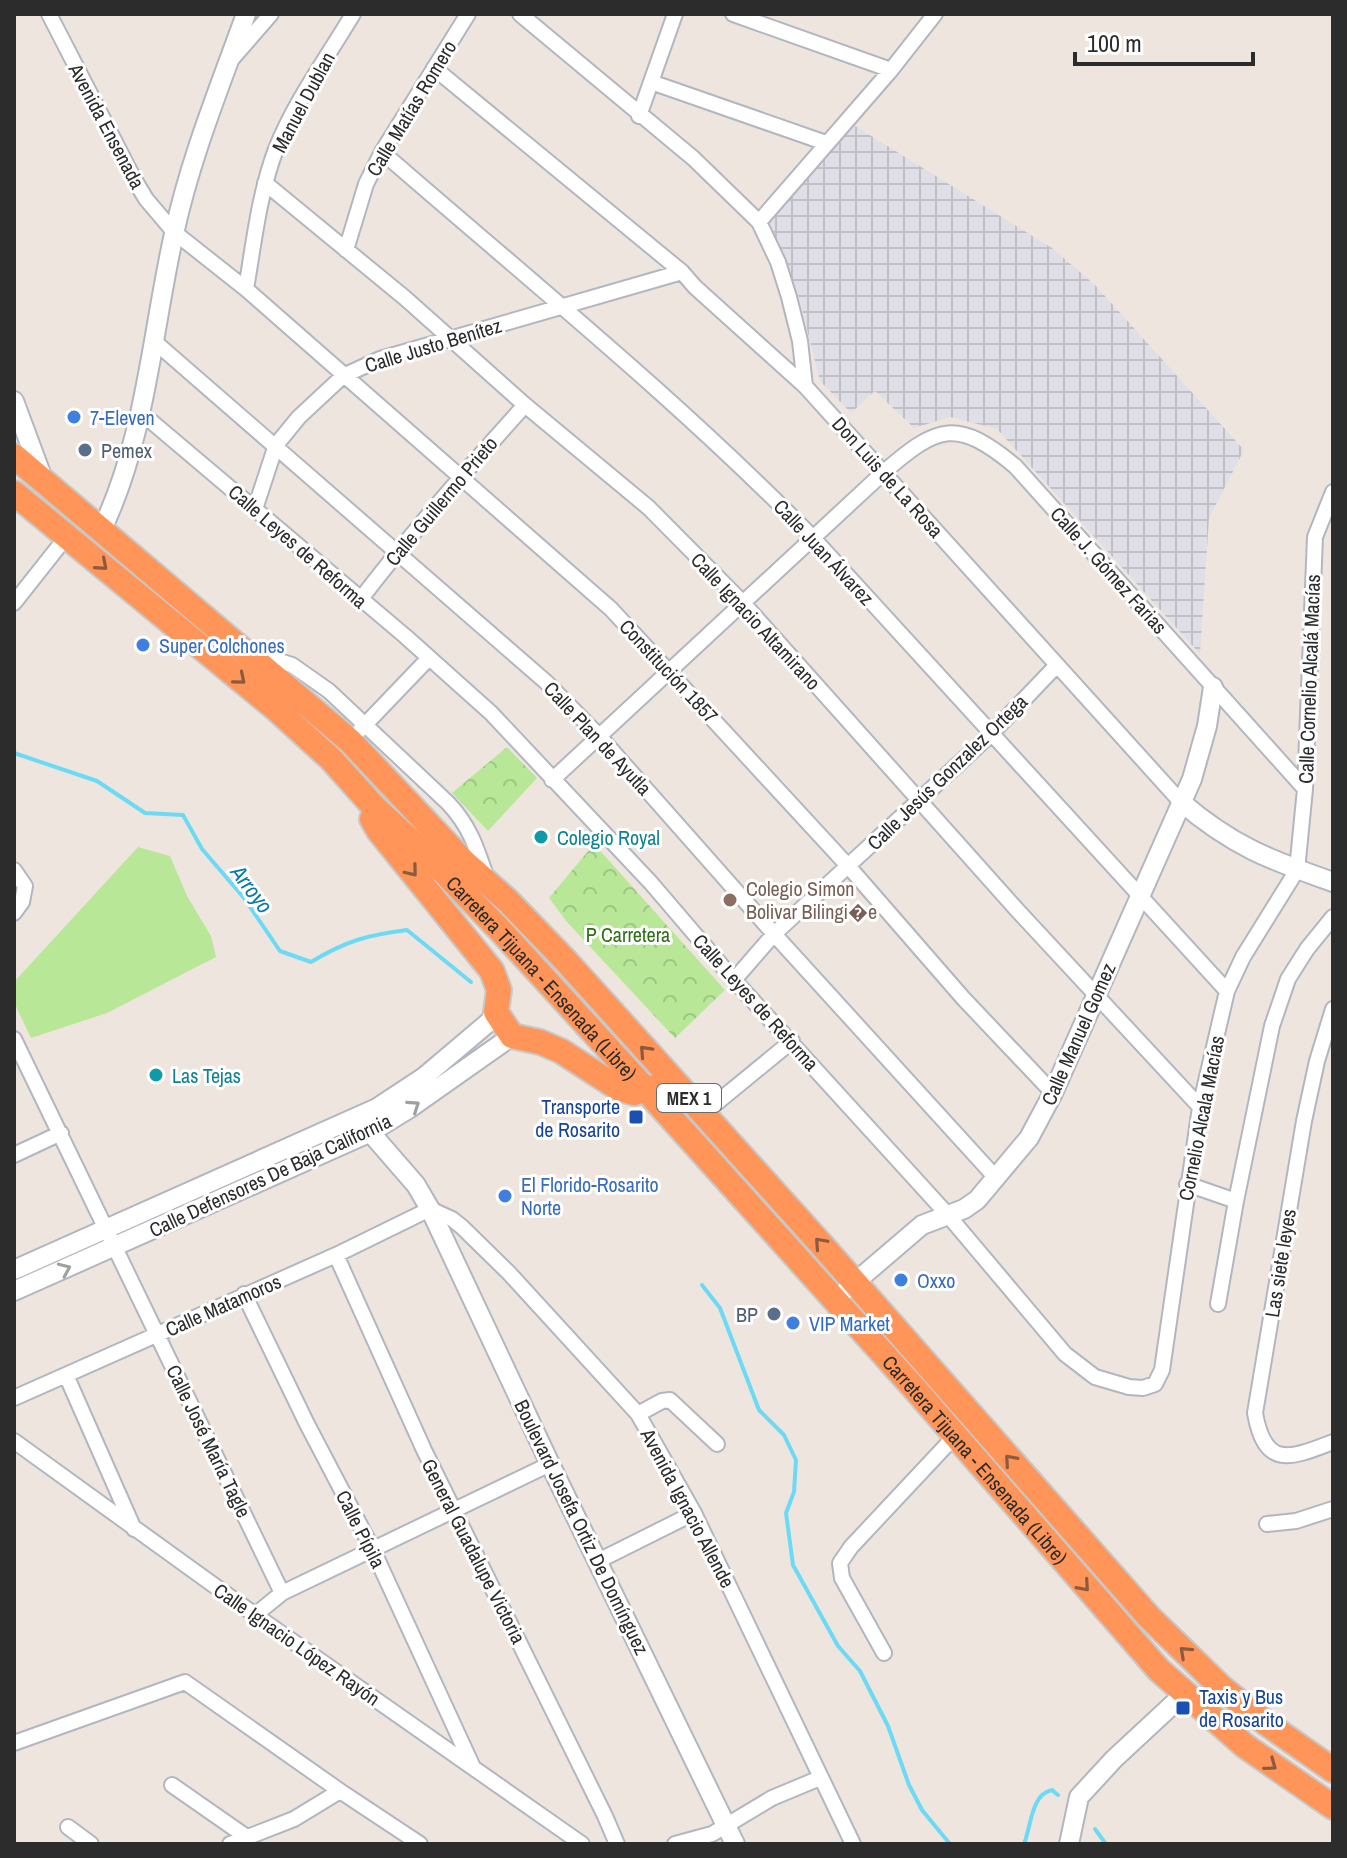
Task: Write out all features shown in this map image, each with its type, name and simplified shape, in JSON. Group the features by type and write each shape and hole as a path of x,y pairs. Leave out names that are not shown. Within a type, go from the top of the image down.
{"highway":[{"name":"Carretera Tijuana - Ensenada (Libre)","path":"14,456 102,529 141,566 247,652 358,733 463,861 566,961 1155,1623 1222,1688 1333,1770"},
{"name":"Carretera Tijuana - Ensenada (Libre)","path":"14,493 275,708 331,759 374,807 437,865 500,930 647,1091 955,1436 1094,1597 1184,1694 1276,1769 1333,1807"},
{"path":"136,595 141,566"},
{"path":"463,861 453,862 443,855 387,800 380,801 374,807 371,815 379,831 492,971 499,990 496,1012 512,1036 540,1042 561,1051 618,1088 634,1093 653,1087 664,1092 727,1160 735,1164 748,1164"}],"street":[{"name":"Avenida Ensenada","path":"49,14 146,199 174,232 246,289"},
{"path":"102,529 124,477 155,342 174,232 246,14"},
{"path":"228,64 271,14"},
{"name":"Manuel Dublan","path":"246,289 265,183 289,121 353,14"},
{"name":"Calle Matías Romero","path":"346,250 366,184 382,152 468,14"},
{"path":"520,14 693,158 759,222 778,262 789,297 800,341 805,386"},
{"path":"639,116 675,14"},
{"path":"733,14 891,70"},
{"path":"759,222 891,70 935,14"},
{"name":"Don Luis de La Rosa","path":"434,68 682,272 805,386 1180,801 1210,827 1240,846 1333,882"},
{"path":"651,82 826,143"},
{"name":"Calle Juan Álvarez","path":"382,152 657,388 748,471 813,538 1227,991"},
{"name":"Calle Ignacio Altamirano","path":"265,183 649,508 743,603 1200,1107"},
{"name":"Calle Justo Benítez","path":"255,509 276,445 299,417 343,376 380,359 682,272"},
{"name":"Constitución 1857","path":"246,289 611,609 1053,1093"},
{"name":"Calle Plan de Ayutla","path":"155,342 398,550 546,682 599,736 997,1179"},
{"path":"14,401 44,481"},
{"name":"Calle Guillermo Prieto","path":"360,600 398,550 525,405"},
{"name":"Calle Leyes de Reforma","path":"139,411 491,713 651,883 734,980 947,1214 1076,1364 1095,1377 1117,1385 1143,1388 1155,1384"},
{"name":"Calle J. Gómez Farias","path":"552,780 915,444 943,433 966,435 984,442 1015,466 1305,789"},
{"name":"Calle Cornelio Alcalá Macías","path":"1297,870 1305,789 1315,537 1333,492"},
{"path":"14,603 67,536"},
{"path":"429,658 358,733 463,819 473,837 488,883"},
{"name":"Calle Jesús Gonzalez Ortega","path":"734,980 774,934 991,734 1057,665"},
{"name":"Calle Manuel Gomez","path":"835,1301 922,1225 964,1209 977,1200 1029,1138 1053,1093 1192,779 1207,726 1213,687"},
{"path":"14,870 25,886 22,902 14,913"},
{"name":"Cornelio Alcala Macías","path":"1155,1384 1162,1370 1200,1107 1227,991 1243,957 1297,870"},
{"path":"1218,1304 1272,1026 1288,979 1333,917"},
{"name":"Las siete leyes","path":"1333,1009 1317,1061 1304,1121 1255,1413 1259,1432 1267,1447 1280,1455 1294,1456 1333,1442"},
{"name":"Calle Defensores De Baja California","path":"14,1291 115,1246 377,1108 424,1077 489,1022 496,1012"},
{"name":"Calle Defensores De Baja California","path":"14,1270 107,1229 204,1197 371,1132 512,1036"},
{"path":"14,1039 115,1246"},
{"path":"703,1114 792,1041"},
{"name":"Avenida Ignacio Allende","path":"357,1117 416,1185 430,1209 462,1227 509,1273 638,1414 694,1513 853,1844"},
{"path":"14,1155 61,1133"},
{"path":"1187,1184 1236,1201"},
{"name":"Calle Matamoros","path":"14,1398 336,1255 430,1209"},
{"name":"Boulevard Josefa Ortiz De Domínguez","path":"430,1209 735,1844"},
{"name":"Calle José María Tagle","path":"115,1246 282,1593"},
{"name":"General Guadalupe Victoria","path":"336,1255 424,1450 617,1844"},
{"name":"Calle Pípila","path":"244,1294 372,1548 472,1765"},
{"path":"66,1375 134,1529"},
{"path":"638,1414 670,1400 717,1444"},
{"path":"884,1653 842,1578 840,1563 851,1547 955,1436"},
{"name":"Calle Ignacio López Rayón","path":"14,1441 255,1615 582,1844"},
{"path":"255,1615 282,1593 550,1464"},
{"path":"1267,1524 1296,1521 1333,1509"},
{"path":"598,1561 694,1513"},
{"path":"14,1743 185,1682 420,1844"},
{"path":"1069,1844 1075,1804 1086,1788 1184,1694"},
{"path":"675,1844 712,1834 772,1798 820,1778"},
{"path":"172,1785 248,1838"},
{"path":"230,1844 294,1819 340,1791"},
{"path":"68,1827 91,1844"}],"shaded area":[{"path":"852,124 1052,248 1095,285 1244,450 1209,518 1200,654 997,429 950,417 914,428 875,391 851,413 820,381 799,297 769,222"}],"green space":[{"path":"507,747 537,778 488,831 452,793"},
{"name":"P Carretera","path":"594,844 725,990 675,1038 567,922 549,898"},
{"path":"138,847 170,856 187,896 211,936 216,957 107,1013 31,1038 14,1002 14,982"}],"waterway":[{"name":"Arroyo","path":"14,753 97,781 145,813 183,815 202,849 244,898 280,951 311,962 357,940 407,930 471,982"},
{"path":"702,1285 720,1308 759,1410 784,1435 796,1460 794,1492 786,1513 793,1565 838,1646 860,1671 888,1726 909,1785 922,1810 950,1844"},
{"path":"1024,1844 1040,1798 1052,1790 1058,1795"},
{"path":"1095,1829 1106,1844"}],"place":[{"name":"7-Eleven","path":"74,417"},
{"name":"Pemex","path":"85,450"},
{"name":"Super Colchones","path":"143,645"},
{"name":"Colegio Royal","path":"541,837"},
{"name":"Colegio Simon Bolivar Bilingi�e","path":"730,900"},
{"name":"Las Tejas","path":"156,1075"},
{"name":"Transporte de Rosarito","path":"636,1117"},
{"name":"El Florido-Rosarito Norte","path":"505,1196"},
{"name":"Oxxo","path":"901,1280"},
{"name":"BP","path":"774,1314"},
{"name":"VIP Market","path":"793,1323"},
{"name":"Taxis y Bus de Rosarito","path":"1183,1708"}]}
